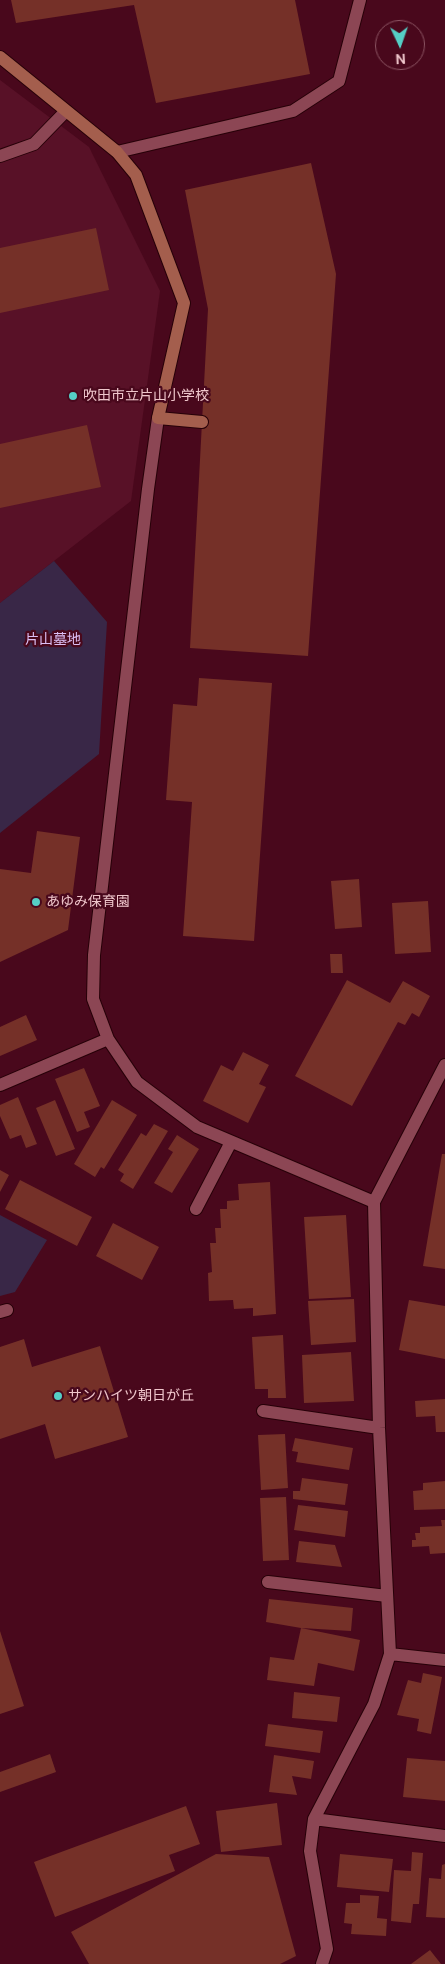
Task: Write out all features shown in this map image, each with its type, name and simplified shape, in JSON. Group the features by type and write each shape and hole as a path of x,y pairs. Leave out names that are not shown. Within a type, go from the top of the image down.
{"street":[{"path":"117,152 293,111 339,81 360,0"},
{"path":"0,57 117,152 136,174 184,303 158,418 148,489 94,955 93,999 108,1039 138,1082 197,1127 374,1202"},
{"path":"0,156 34,144 66,110"},
{"path":"158,418 202,422"},
{"path":"0,1085 108,1039"},
{"path":"322,1964 326,1949 310,1851 314,1819 374,1704 390,1654 379,1428 374,1202 445,1064"},
{"path":"196,1209 231,1142"},
{"path":"263,1411 379,1428"},
{"path":"268,1582 387,1596"},
{"path":"390,1654 445,1660"},
{"path":"314,1819 445,1836"}],"shaded area":[{"name":"吹田市立片山小学校","path":"0,80 89,147 160,291 131,501 0,603"}],"green space":[{"name":"片山墓地","path":"54,561 107,622 99,754 0,833 0,603"},
{"path":"0,1215 47,1240 15,1292 0,1296"}],"building":[{"path":"11,0 295,0 310,74 156,103 134,5 16,23"},
{"path":"311,163 336,274 308,656 190,648 208,309 185,190"},
{"path":"96,228 109,290 0,313 0,248"},
{"path":"87,425 101,487 0,508 0,444"},
{"path":"199,678 272,683 254,941 183,936 192,802 166,800 173,704 197,706"},
{"name":"あゆみ保育園","path":"37,831 80,837 68,930 0,962 0,869 31,873"},
{"path":"359,879 362,927 335,929 331,881"},
{"path":"428,901 431,952 395,954 392,903"},
{"path":"330,954 342,954 343,973 331,973"},
{"path":"347,980 390,1003 403,981 430,996 419,1017 412,1013 405,1025 398,1022 352,1106 295,1076"},
{"path":"26,1015 37,1040 0,1056 0,1027"},
{"path":"243,1052 269,1065 259,1084 266,1087 248,1123 203,1101 221,1065 233,1071"},
{"path":"84,1068 100,1106 84,1112 90,1127 77,1132 55,1079"},
{"path":"18,1097 37,1144 26,1148 21,1135 10,1139 0,1116 0,1105"},
{"path":"55,1100 75,1149 56,1156 36,1108"},
{"path":"112,1100 137,1115 104,1169 101,1167 95,1177 74,1164"},
{"path":"154,1124 168,1131 133,1189 120,1181 124,1174 118,1170 141,1133 146,1136"},
{"path":"177,1135 199,1149 172,1193 154,1183 173,1152 168,1149"},
{"path":"442,1154 445,1154 445,1269 423,1266"},
{"path":"0,1170 9,1175 0,1192"},
{"path":"20,1180 92,1217 77,1246 5,1209"},
{"path":"270,1182 276,1314 253,1316 253,1308 234,1309 233,1300 209,1301 208,1273 212,1272 210,1243 216,1243 215,1228 221,1228 220,1209 227,1209 227,1201 239,1200 238,1184"},
{"path":"346,1215 351,1297 309,1299 304,1217"},
{"path":"113,1223 159,1247 142,1280 96,1256"},
{"path":"354,1299 356,1342 311,1345 308,1301"},
{"path":"409,1300 445,1306 445,1359 399,1350"},
{"path":"283,1335 286,1398 268,1398 268,1389 255,1389 252,1337"},
{"name":"サンハイツ朝日が丘","path":"24,1339 32,1367 100,1346 128,1437 55,1459 45,1424 0,1439 0,1347"},
{"path":"351,1352 354,1401 304,1403 302,1355"},
{"path":"445,1399 445,1432 436,1432 435,1416 416,1417 415,1401"},
{"path":"285,1434 288,1488 261,1490 258,1435"},
{"path":"295,1438 353,1448 349,1470 296,1462 298,1452 292,1451"},
{"path":"302,1478 348,1484 345,1505 293,1499 293,1491 300,1491"},
{"path":"445,1481 445,1509 414,1510 413,1491 423,1490 423,1483"},
{"path":"286,1497 289,1560 263,1561 260,1498"},
{"path":"298,1505 348,1511 345,1537 294,1530"},
{"path":"441,1520 445,1520 445,1553 430,1554 429,1546 412,1547 412,1540 416,1540 415,1533 420,1533 420,1527 442,1526"},
{"path":"299,1541 335,1545 342,1567 296,1562"},
{"path":"269,1599 353,1608 351,1631 301,1628 266,1622"},
{"path":"301,1628 360,1640 354,1671 318,1663 314,1686 267,1680 270,1657 294,1660"},
{"path":"0,1631 24,1706 0,1714"},
{"path":"423,1673 442,1677 431,1734 417,1731 419,1719 397,1715 408,1680 421,1683"},
{"path":"294,1692 340,1697 337,1722 292,1718"},
{"path":"268,1724 323,1731 320,1753 265,1746"},
{"path":"50,1754 56,1772 0,1792 0,1772"},
{"path":"274,1755 314,1761 311,1779 292,1776 297,1795 269,1792"},
{"path":"407,1758 445,1761 445,1801 403,1797"},
{"path":"277,1803 282,1845 221,1852 216,1811"},
{"path":"186,1806 200,1844 169,1855 175,1871 55,1917 34,1862"},
{"path":"412,1852 423,1853 419,1904 413,1904 411,1923 391,1921 394,1870 411,1871"},
{"path":"216,1854 269,1857 296,1956 280,1964 89,1964 71,1932"},
{"path":"340,1854 393,1859 389,1892 337,1887"},
{"path":"445,1864 445,1918 426,1917 429,1878 441,1879 442,1865"},
{"path":"360,1895 379,1896 377,1918 387,1919 386,1936 351,1934 352,1924 344,1923 346,1903 360,1903"},
{"path":"430,1950 441,1964 411,1964"}],"place":[{"name":"吹田市立片山小学校","path":"73,396"},
{"name":"あゆみ保育園","path":"36,902"},
{"name":"サンハイツ朝日が丘","path":"58,1396"}]}
